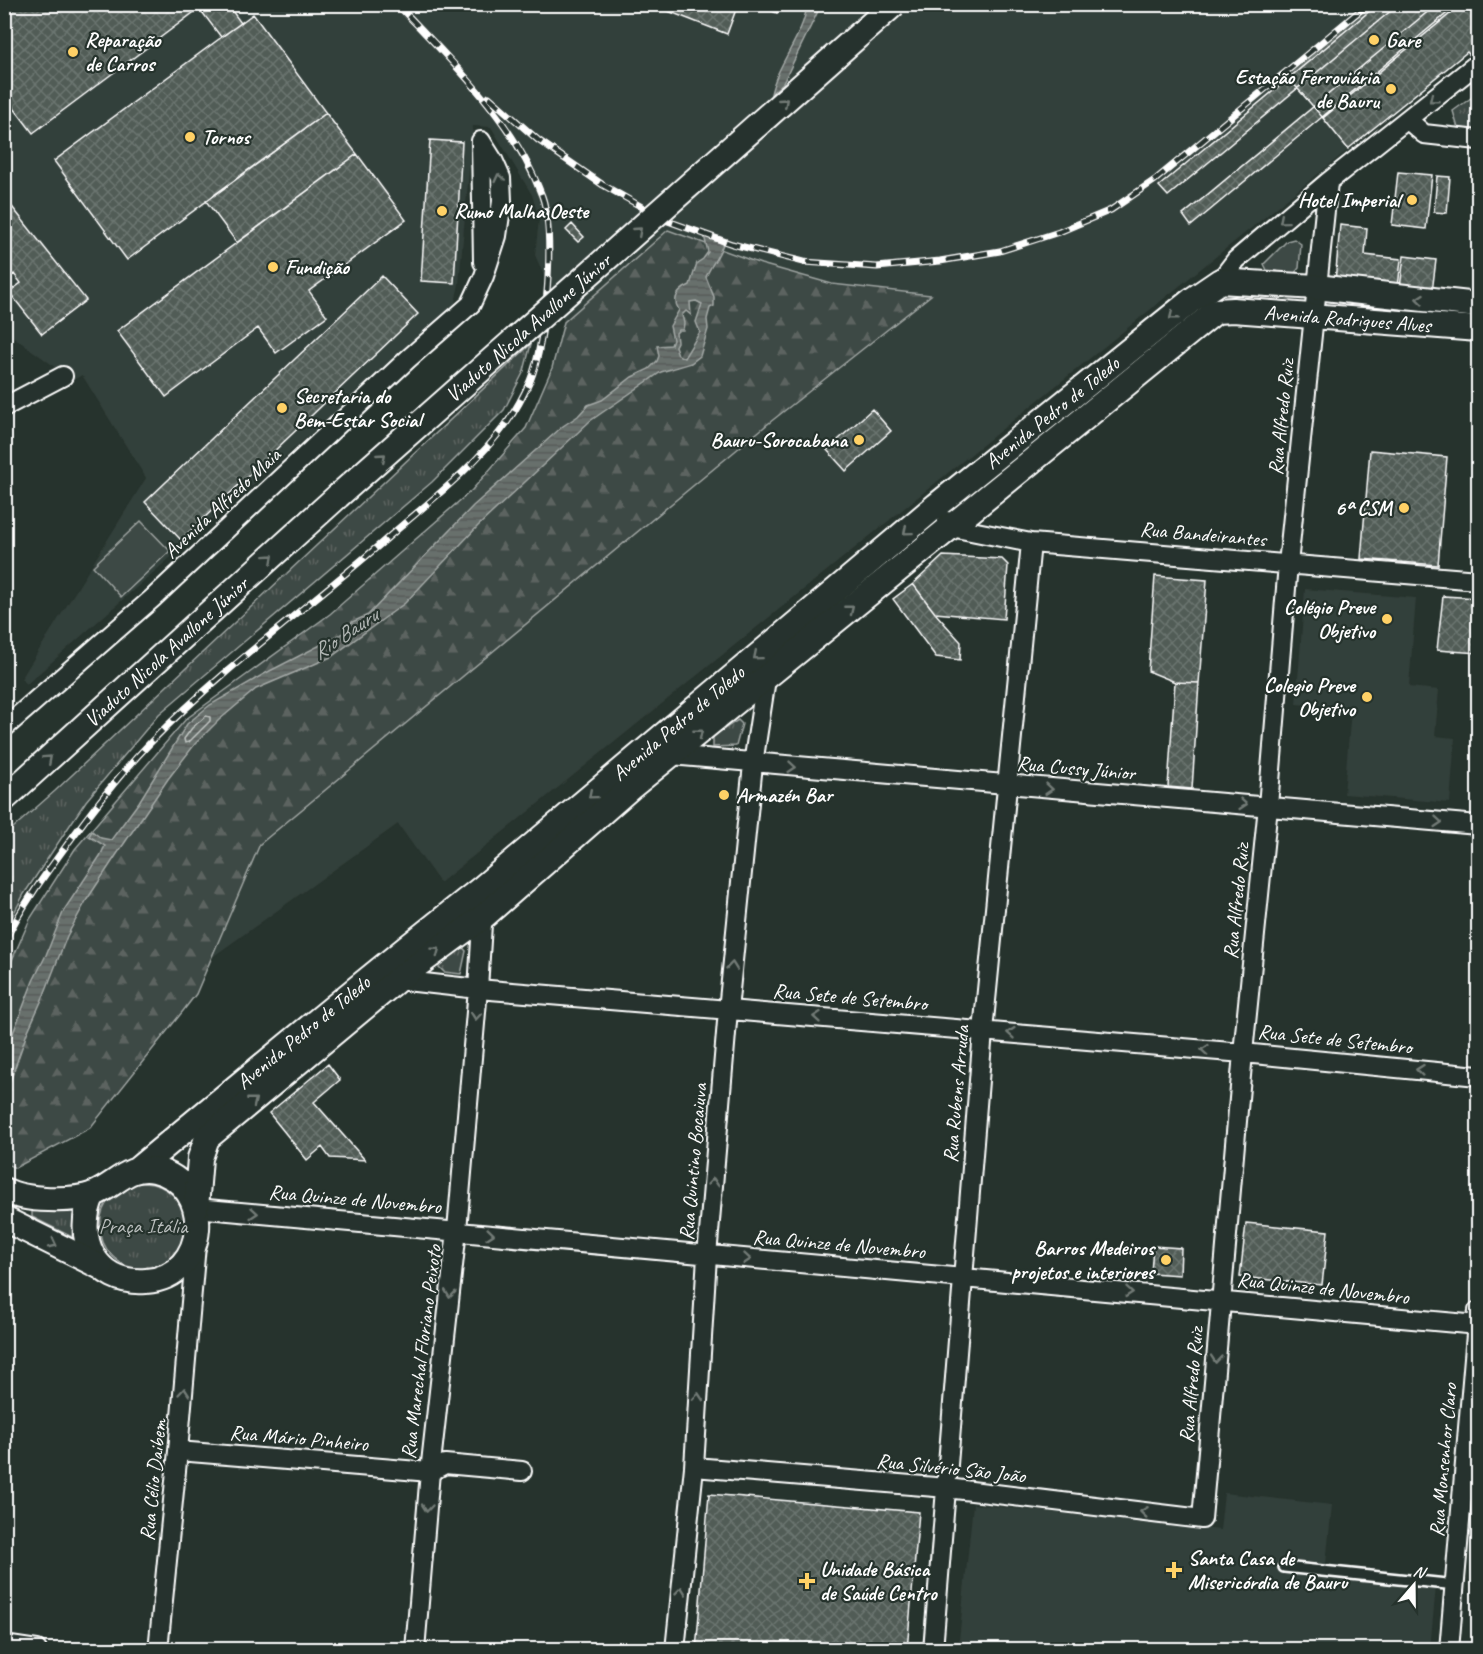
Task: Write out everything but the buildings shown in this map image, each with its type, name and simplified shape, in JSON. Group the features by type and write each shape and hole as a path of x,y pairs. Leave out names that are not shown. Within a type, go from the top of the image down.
{"main road":[{"name":"Viaduto Nicola Avallone Júnior","path":"4,798 338,496 894,4"},
{"name":"Avenida Rodrigues Alves","path":"1220,282 1316,287 1479,305"},
{"name":"Avenida Pedro de Toledo","path":"139,1168 279,1051 391,974 484,916 624,780 938,505 1192,300 1220,282"},
{"name":"Avenida Rodrigues Alves","path":"1216,311 1233,309 1479,329"},
{"name":"Avenida Pedro de Toledo","path":"196,1208 200,1158 207,1138 391,974 405,948 624,780 671,755 1216,311"},
{"path":"5,1220 117,1277 136,1282 155,1281 173,1273 187,1260 196,1242 199,1225 196,1208 187,1191 174,1179 157,1170 139,1168 93,1194 53,1199 10,1193"},
{"path":"93,1194 84,1223 86,1239 101,1268"}],"street":[{"path":"1220,282 1236,260 1328,182 1479,63"},
{"path":"1408,120 1424,134 1479,140"},
{"name":"Avenida Alfredo Maia","path":"4,728 153,598 408,359 471,304 484,276 496,236 502,201 501,178 481,141 484,276"},
{"name":"Rua Alfredo Ruiz","path":"1202,1519 1288,564 1328,182"},
{"path":"4,407 63,376"},
{"path":"938,505 951,527"},
{"name":"Rua Bandeirantes","path":"951,527 1030,543 1479,580"},
{"name":"Rua Rubens Arruda","path":"933,1650 983,1031 1030,543"},
{"name":"Rua Quintino Bocaiuva","path":"675,1650 694,1467 707,1256 728,1010 753,764 766,679"},
{"name":"Rua Cussy Júnior","path":"671,755 753,764 1479,825"},
{"name":"Rua Marechal Floriano Peixoto","path":"415,1650 429,1472 457,1230 484,916 482,888"},
{"name":"Rua Sete de Setembro","path":"391,974 478,990 1243,1053 1479,1076"},
{"name":"Rua Quinze de Novembro","path":"196,1208 457,1230 707,1256 1478,1320"},
{"name":"Rua Célio Daibem","path":"158,1650 196,1242"},
{"name":"Rua Monsenhor Claro","path":"1449,1650 1478,1320"},
{"name":"Rua Mário Pinheiro","path":"178,1451 429,1472 445,1464 522,1471"},
{"name":"Rua Silvério São João","path":"694,1467 947,1488 1202,1519"},
{"path":"4,1645 37,1650"}],"lane":[{"path":"1284,1567 1456,1585"}],"shaded area":[{"path":"5,5 1478,5 1478,45 440,883 398,824 190,973 157,929 769,423 930,295 832,284 761,264 668,230 564,322 535,255 539,219 532,195 491,127 473,126 459,284 455,303 440,320 27,684 21,679 146,478 82,375 70,382 51,364 5,331"},
{"name":"Colegio Preve Objetivo","path":"1305,589 1416,598 1409,687 1439,690 1435,736 1455,738 1450,803 1344,794 1351,709 1296,704"},
{"name":"Santa Casa de Misericórdia de Bauru","path":"1224,1493 1332,1505 1326,1564 1437,1576 1430,1649 958,1650 973,1504 1220,1530"}],"green space":[{"path":"1478,93 1478,130 1458,128 1453,111"},
{"path":"668,230 761,264 832,284 931,295 769,423 260,844 196,994 90,1128 15,1168 5,1163 5,976 30,919 75,849 186,719 330,614 472,490 526,428 552,368 564,322"},
{"path":"1294,239 1301,244 1299,268 1294,274 1267,270 1264,264 1287,241"},
{"path":"531,344 524,371 504,410 432,482 159,714 86,801 24,894 5,930 5,835 55,791"},
{"path":"141,521 170,551 121,597 93,566"},
{"path":"738,720 742,724 736,746 713,747 713,736"},
{"path":"458,942 466,951 461,974 444,972 436,964"},
{"name":"Praça Itália","path":"143,1183 160,1186 174,1195 183,1209 186,1226 183,1243 174,1257 160,1266 143,1269 126,1266 112,1257 103,1243 100,1226 103,1209 112,1195 126,1186"},
{"path":"75,1206 72,1237 32,1217 32,1212"}],"water":[{"path":"807,5 821,5 783,83 771,94 779,71 801,28"},
{"name":"Rio Bauru","path":"704,235 723,244 706,277 714,297 714,306 710,308 707,319 708,329 700,356 691,363 661,372 590,421 478,526 405,603 331,657 256,689 195,744 117,854 86,901 67,936 27,1033 5,1096 5,1054 33,981 64,910 105,846 89,836 92,831 101,838 111,840 139,802 187,724 210,705 342,634 352,622 368,615 473,506 563,426 578,416 588,405 602,400 632,377 649,369 659,356 657,346 671,345 673,340 670,326 679,310 676,302 677,295 690,285 697,263 708,252","holes":["696,301 702,304 696,322 700,332 684,358 678,355 675,346 676,333 683,330 682,315 686,311 691,315 690,302"]}],"railway":[{"path":"4,943 25,905 49,869 96,806 139,755 206,690 355,566 464,471 506,424 530,381 541,342 549,262 546,214 542,196 515,142 480,93 397,4"},
{"path":"489,97 538,140 603,185 665,220 732,244 804,262 877,267 940,261 1000,251 1059,232 1111,210 1155,180 1368,4"}],"place":[{"name":"Gare","path":"1374,40"},
{"name":"Reparação de Carros","path":"73,52"},
{"name":"Estação Ferroviária de Bauru","path":"1391,89"},
{"name":"Tornos","path":"190,137"},
{"name":"Hotel Imperial","path":"1412,200"},
{"name":"Rumo Malha Oeste","path":"442,211"},
{"name":"Fundição","path":"273,267"},
{"name":"Secretaria do Bem-Estar Social","path":"282,408"},
{"name":"Bauru-Sorocabana","path":"859,440"},
{"name":"6ª CSM","path":"1404,508"},
{"name":"Colégio Preve Objetivo","path":"1387,619"},
{"name":"Colegio Preve Objetivo","path":"1367,697"},
{"name":"Armazén Bar","path":"724,795"},
{"name":"Barros Medeiros projetos e interiores","path":"1166,1260"},
{"name":"Santa Casa de Misericórdia de Bauru","path":"1174,1570"},
{"name":"Unidade Básica de Saúde Centro","path":"807,1581"}]}
